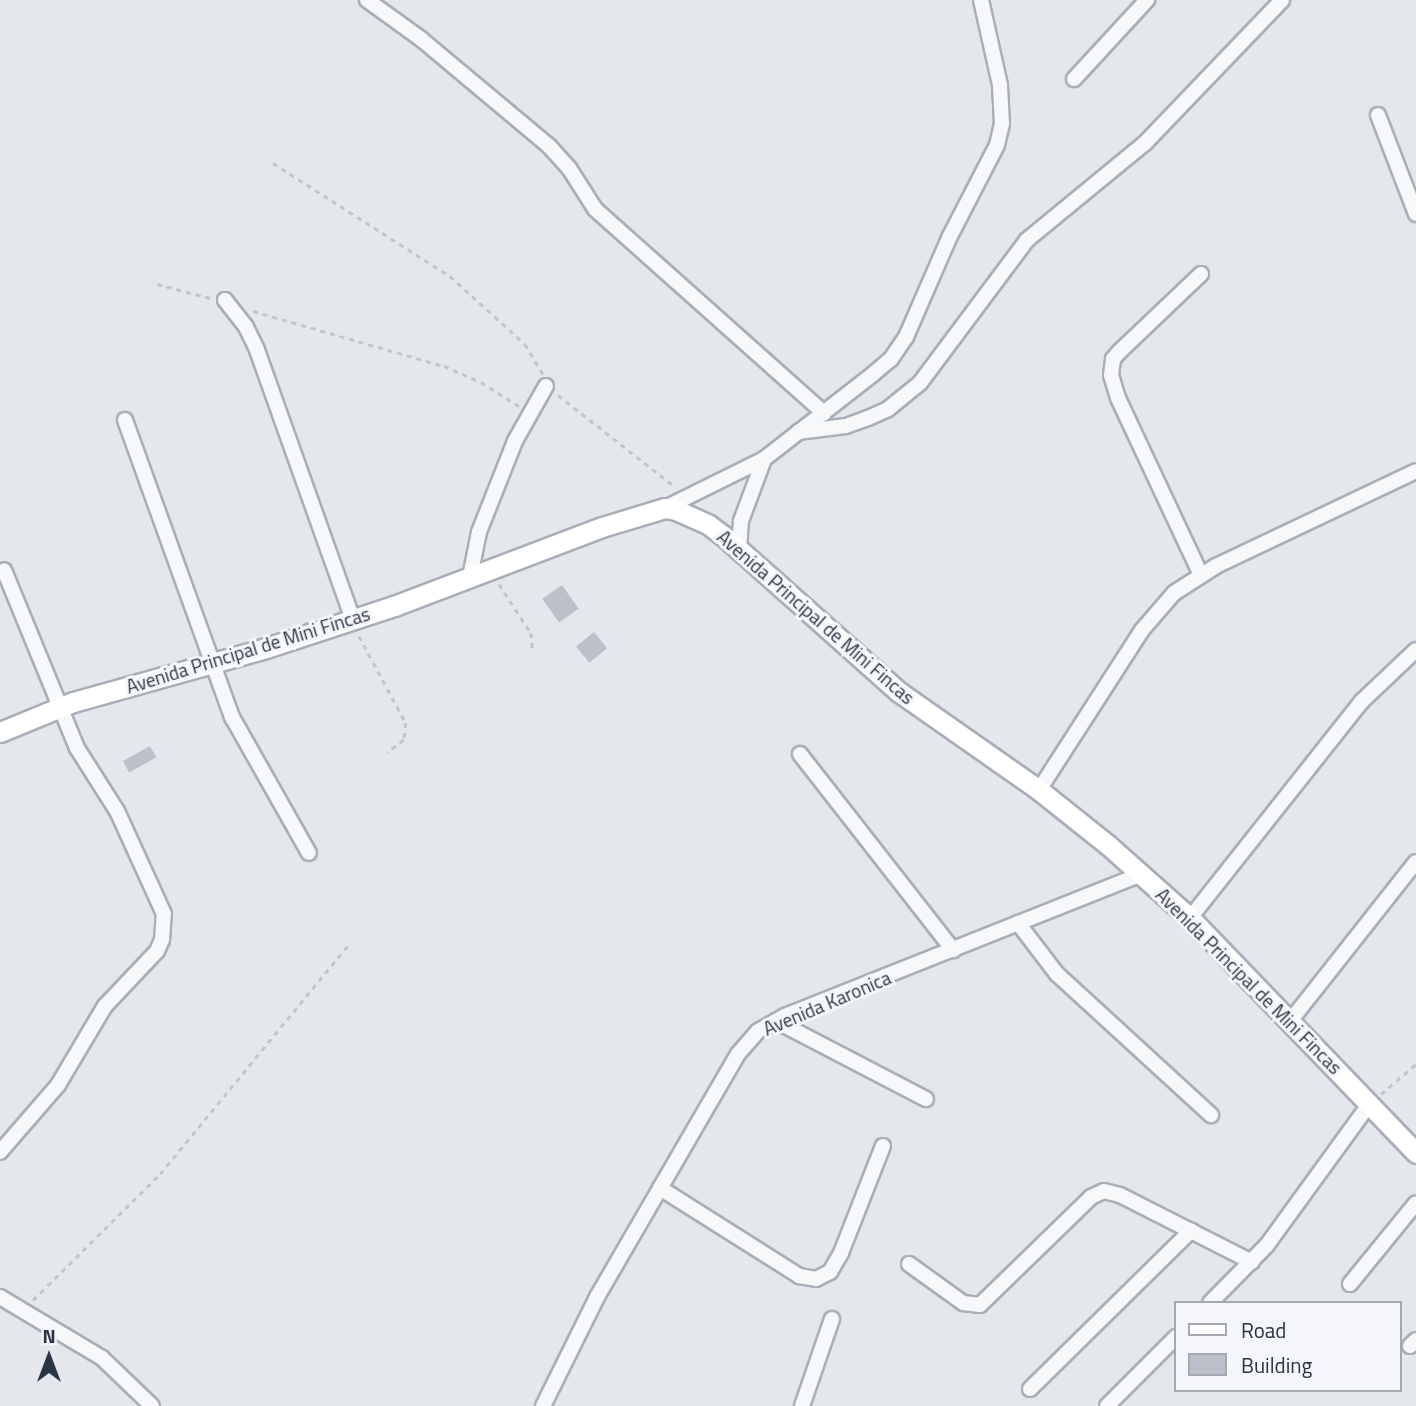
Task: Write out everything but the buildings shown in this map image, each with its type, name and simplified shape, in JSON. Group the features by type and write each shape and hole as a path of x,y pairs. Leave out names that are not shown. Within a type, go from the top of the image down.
{"street":[{"path":"367,0 421,39 549,146 569,168 595,209 824,413"},
{"path":"665,508 764,459 891,359 906,337 949,238 971,201 997,145 1002,124 1000,85 981,0"},
{"path":"1074,79 1147,0"},
{"path":"798,432 845,426 868,418 888,409 920,383 934,368 1027,240 1145,144 1282,0"},
{"path":"1378,115 1416,214"},
{"path":"1201,274 1119,352 1113,359 1111,375 1118,398 1201,575"},
{"path":"225,300 246,327 257,350 353,619"},
{"path":"470,577 479,532 515,441 547,386"},
{"path":"125,420 232,717 309,853"},
{"path":"739,549 746,503 764,459"},
{"path":"1039,790 1160,606 1201,575 1416,471"},
{"name":"Avenida Principal de Mini Fincas","path":"0,732 58,707 213,663 353,619 602,527 665,508 691,516 739,549 899,692 1039,790 1141,874 1190,918 1291,1020 1416,1153"},
{"path":"0,1152 58,1085 106,1006 150,961 162,940 164,914 159,897 117,811 82,757 58,707 4,570"},
{"path":"1190,918 1362,701 1416,650"},
{"path":"800,754 953,950"},
{"path":"1291,1020 1416,862"},
{"name":"Avenida Karonica","path":"543,1406 597,1297 738,1054 758,1031 776,1021 1141,874"},
{"path":"1018,923 1057,974 1211,1115"},
{"path":"776,1021 926,1098"},
{"path":"1212,1301 1252,1262 1370,1103"},
{"path":"660,1188 799,1276 816,1279 830,1272 841,1253 883,1146"},
{"path":"909,1264 963,1303 980,1305 1091,1197 1104,1191 1120,1195 1252,1262"},
{"path":"1350,1284 1416,1203"},
{"path":"1030,1389 1191,1231"},
{"path":"0,1297 102,1358 152,1406"},
{"path":"802,1406 832,1319"},
{"path":"1107,1406 1174,1339"}],"path":[{"path":"273,163 450,276 525,344 536,358 547,386 687,497"},
{"path":"157,284 225,300 285,322 444,366 481,382 531,413"},
{"path":"490,569 531,633 533,653"},
{"path":"353,619 370,662 406,723 404,740 387,753"},
{"path":"23,1310 160,1174 348,945"},
{"path":"1370,1103 1416,1064"}]}
